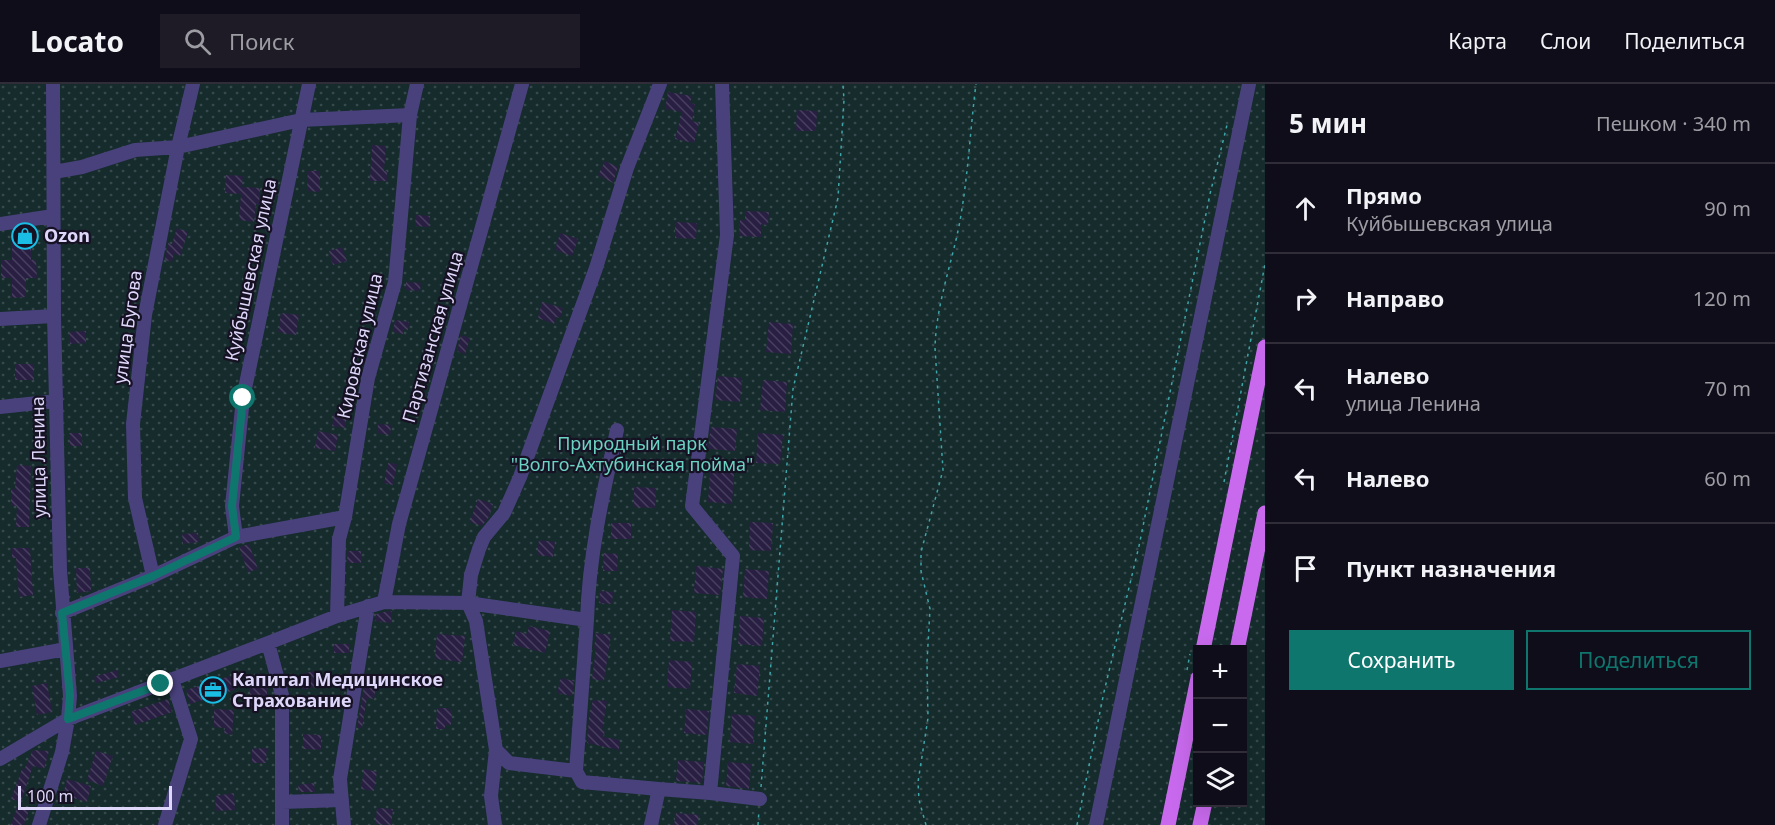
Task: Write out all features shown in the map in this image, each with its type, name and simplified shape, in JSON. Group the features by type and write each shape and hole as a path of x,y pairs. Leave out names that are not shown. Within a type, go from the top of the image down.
{"main road":[{"path":"1204,645 1262,376 1265,347"},
{"path":"1238,645 1265,513"},
{"path":"1167,825 1193,698"},
{"path":"1200,825 1204,807"}],"street":[{"name":"улица Ленина","path":"39,825 62,752 70,696 62,613 56,401 53,84"},
{"name":"улица Бугова","path":"153,576 135,498 133,424 145,315 178,147 193,84"},
{"name":"Куйбышевская улица","path":"236,537 232,506 243,398 309,84"},
{"name":"Кировская улица","path":"337,616 339,539 345,517 368,378 395,282 410,115 417,84"},
{"name":"Партизанская улица","path":"384,602 399,524 522,84"},
{"path":"495,825 491,796 496,750 476,621 468,603 471,575 484,537 504,513 520,477 596,268 627,168 660,84"},
{"path":"710,793 733,556 692,506 727,235 722,84"},
{"path":"1096,825 1249,84"},
{"path":"54,172 82,167 135,150 178,147 301,120 410,115"},
{"path":"0,224 53,216"},
{"path":"0,320 54,316"},
{"path":"0,407 56,401"},
{"path":"617,430 599,509 588,585 576,771 582,782 760,799"},
{"path":"62,613 153,576 236,537 345,517"},
{"path":"0,759 68,719 337,616 384,602 468,603 587,620"},
{"path":"344,825 340,779 368,606"},
{"path":"268,643 282,695 282,825"},
{"path":"0,661 66,649"},
{"path":"165,825 191,739 172,680"},
{"path":"496,750 509,763 576,771"},
{"path":"651,825 659,789"},
{"path":"282,801 342,800"}],"path":[{"path":"758,825 793,389 838,198 843,84"},
{"path":"926,825 919,800 918,782 928,717 927,662 930,609 920,563 943,470 935,348 936,327 968,175 976,84"},
{"path":"1077,825 1104,692 1139,546 1210,194 1229,117"}],"green space":[{"name":"Природный парк \"Волго-Ахтубинская пойма\"","path":"0,84 1265,84 1265,825 0,825"}],"building":[{"path":"668,92 692,96 690,103 695,104 692,121 699,123 694,143 675,139 682,112 665,109"},
{"path":"797,110 817,111 816,131 796,131"},
{"path":"372,145 386,146 384,171 387,171 387,181 370,181"},
{"path":"605,161 618,167 613,183 598,175"},
{"path":"308,171 320,171 320,192 307,191"},
{"path":"226,175 243,176 242,187 260,188 259,205 256,204 254,222 239,220 241,194 225,193"},
{"path":"745,211 769,212 768,225 761,224 761,237 739,236 740,220 745,220"},
{"path":"416,215 430,216 429,227 415,226"},
{"path":"675,222 697,223 696,239 675,238"},
{"path":"31,228 31,260 36,260 37,278 26,278 26,297 12,298 12,278 1,278 1,260 12,260 12,231"},
{"path":"177,228 188,232 180,256 174,254 172,262 165,260 168,243 172,244"},
{"path":"560,233 578,239 572,256 555,250"},
{"path":"342,247 347,261 333,265 329,251"},
{"path":"406,282 421,283 420,291 406,290"},
{"path":"542,302 563,308 560,318 556,317 554,324 538,318"},
{"path":"281,313 299,315 296,335 278,332"},
{"path":"395,320 409,322 408,330 404,329 403,334 393,332"},
{"path":"769,322 793,324 791,354 766,352"},
{"path":"86,331 86,343 70,344 69,332"},
{"path":"461,335 470,338 465,354 457,351"},
{"path":"15,364 34,364 34,380 15,380"},
{"path":"718,376 742,378 740,402 715,400"},
{"path":"763,380 787,382 785,412 760,410"},
{"path":"334,414 347,416 345,428 332,426"},
{"path":"378,424 391,425 390,435 377,433"},
{"path":"711,427 737,429 735,451 708,449"},
{"path":"318,431 338,435 335,451 315,448"},
{"path":"69,433 82,433 82,446 70,446"},
{"path":"758,433 783,435 780,464 756,463"},
{"path":"388,463 397,464 393,485 384,483"},
{"path":"17,465 31,466 29,527 16,527 17,506 11,506 11,489 15,489"},
{"path":"710,471 734,473 732,504 708,502"},
{"path":"634,487 656,488 655,508 634,507"},
{"path":"478,499 493,504 489,517 482,526 470,522"},
{"path":"750,522 773,523 771,551 749,550"},
{"path":"611,523 631,523 631,539 611,539"},
{"path":"198,533 199,542 183,544 182,534"},
{"path":"539,540 555,542 553,557 537,555"},
{"path":"249,544 258,569 248,572 239,547"},
{"path":"12,548 30,548 33,595 19,597 16,558 12,558"},
{"path":"348,551 361,551 361,563 347,563"},
{"path":"604,553 618,554 617,571 603,571"},
{"path":"696,566 723,569 720,595 694,593"},
{"path":"76,568 90,568 91,591 77,593"},
{"path":"745,569 769,571 767,599 743,597"},
{"path":"600,591 613,592 612,604 599,603"},
{"path":"672,610 696,612 694,642 670,641"},
{"path":"392,611 391,623 375,621 376,614"},
{"path":"740,616 764,618 762,646 738,644"},
{"path":"529,626 550,631 545,653 513,645 516,631 527,634"},
{"path":"596,633 611,635 604,681 592,679"},
{"path":"437,634 465,636 462,662 435,659"},
{"path":"334,644 349,644 349,653 334,653"},
{"path":"669,660 692,662 690,689 667,687"},
{"path":"737,664 760,666 757,696 734,693"},
{"path":"117,670 119,677 96,683 94,677"},
{"path":"313,671 317,686 303,690 299,675"},
{"path":"230,676 235,690 190,704 186,690"},
{"path":"561,678 574,681 572,696 557,693"},
{"path":"365,681 377,683 374,699 367,698 362,728 357,728"},
{"path":"47,683 52,712 37,715 32,686"},
{"path":"250,687 267,688 267,706 250,706"},
{"path":"168,699 172,712 135,725 131,712"},
{"path":"593,700 607,701 603,737 620,740 619,750 587,743"},
{"path":"437,708 449,708 449,711 452,711 451,725 445,725 445,729 436,729"},
{"path":"214,709 234,710 232,735 224,733 225,728 214,727"},
{"path":"686,709 709,711 707,735 684,733"},
{"path":"732,714 755,716 753,744 730,742"},
{"path":"303,734 321,735 321,750 303,749"},
{"path":"267,748 266,763 252,763 252,749"},
{"path":"33,750 49,751 44,769 33,766 21,802 11,799 22,769 24,770"},
{"path":"96,751 113,756 103,786 87,780"},
{"path":"678,760 704,762 702,783 676,781"},
{"path":"728,762 751,764 749,789 726,786"},
{"path":"364,769 377,772 374,791 361,789"},
{"path":"67,779 91,786 87,802 63,795"},
{"path":"314,783 315,792 299,792 298,785"},
{"path":"234,793 235,810 216,811 215,796"},
{"path":"17,807 29,810 24,825 11,825"},
{"path":"377,808 393,809 391,825 375,824"},
{"path":"676,813 699,815 697,825 674,825"}],"place":[{"name":"Ozon","path":"25,236"},
{"name":"Капитал Медицинское Страхование","path":"213,690"}],"route":[{"path":"161,684 68,719 70,696 62,613 153,576 236,537 232,506 243,398"}]}
